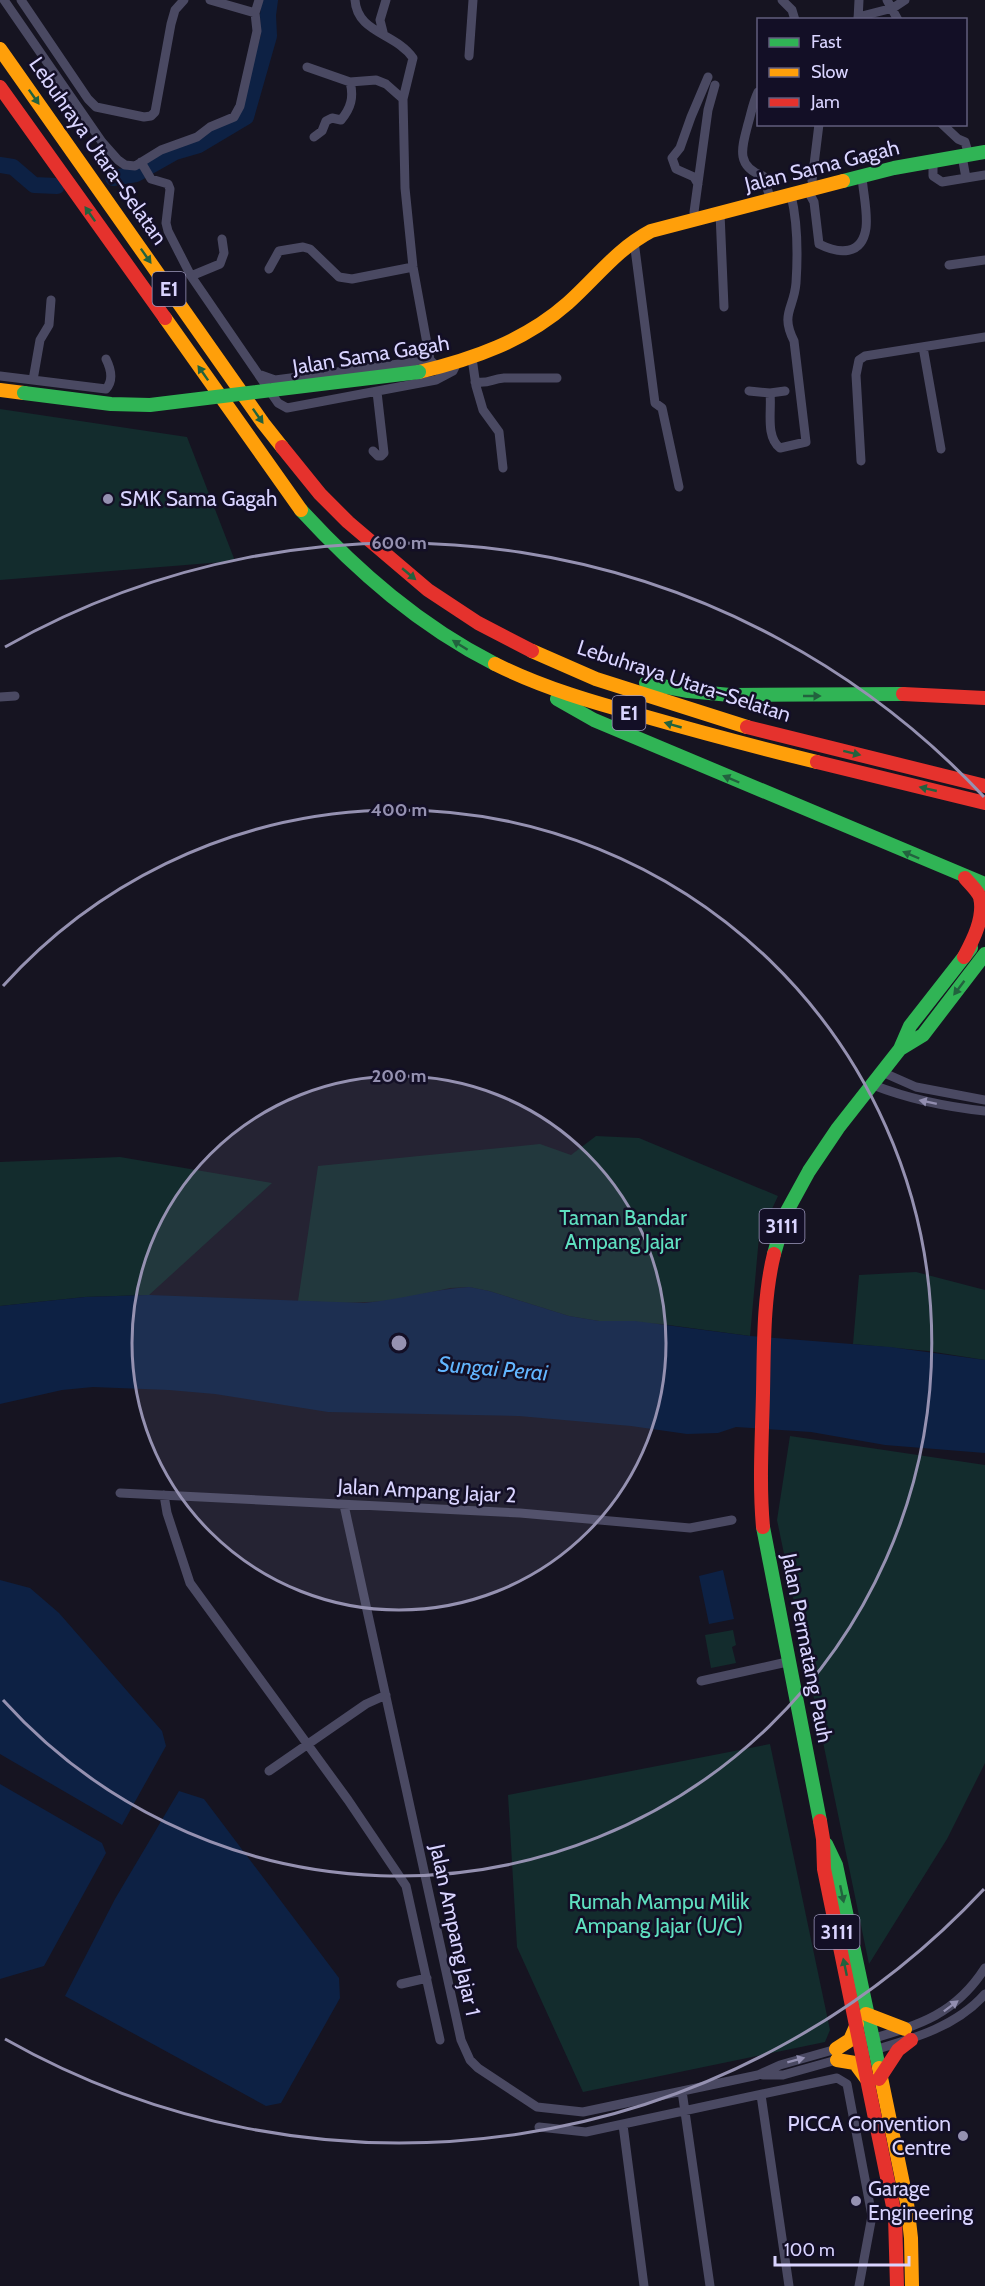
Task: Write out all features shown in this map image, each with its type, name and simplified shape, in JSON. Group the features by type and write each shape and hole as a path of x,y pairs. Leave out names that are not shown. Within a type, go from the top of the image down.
{"main road":[{"name":"Lebuhraya Utara–Selatan","path":"0,49 263,423 320,494 348,522 428,590 478,623 596,679 754,729 985,786"},
{"name":"Lebuhraya Utara–Selatan","path":"0,87 298,506 333,546 366,577 438,631 511,672 587,701 749,747 985,803"},
{"name":"Jalan Sama Gagah","path":"0,390 111,404 150,405 419,372 434,364 457,363 535,330 570,302 611,259 651,231 862,176 985,152"},
{"path":"529,649 645,683 707,694 936,695 985,698"},
{"path":"511,672 594,720 965,878 985,884"},
{"path":"964,957 980,925 982,910 980,897 965,878"},
{"name":"Jalan Permatang Pauh","path":"897,2286 895,2216 874,2081 824,1869 823,1839 787,1662 762,1516 765,1330 770,1271 786,1212 808,1172 900,1049 910,1026 985,928"},
{"name":"Jalan Permatang Pauh","path":"900,1049 923,1035 985,954"},
{"path":"874,2081 908,2035 861,2019 855,2035 837,2055 858,2064 874,2081 907,2203 913,2283"}],"street":[{"path":"4,0 102,142 125,165 135,166 142,164 161,150 197,137 210,127 234,117 240,106 256,31 255,13 259,0"},
{"path":"21,0 96,107 144,117 151,116 155,112 171,24 175,10 184,0"},
{"path":"210,0 255,13"},
{"path":"259,374 267,379 275,380 434,364 413,267 405,188 403,99 413,58 383,32 364,22 355,9 355,0"},
{"path":"383,32 380,20 386,0"},
{"path":"469,56 473,0"},
{"path":"782,0 792,10 794,18"},
{"path":"860,0 858,18 893,8 905,0"},
{"path":"887,0 897,18"},
{"path":"307,67 350,82 376,80 386,84 403,99"},
{"path":"698,184 694,177 676,169 672,159 681,148 708,77"},
{"path":"314,137 322,131 326,121 332,118 341,120 349,111 353,94 350,82"},
{"path":"696,219 694,212 708,110 716,86"},
{"path":"757,98 741,149 748,167 754,173 763,176 771,200"},
{"path":"819,126 811,190 819,244 840,253 853,249 861,240 866,228 862,176"},
{"path":"944,126 958,139 965,142 966,178"},
{"path":"933,161 933,176 942,182 985,175"},
{"path":"142,164 151,179 168,184 170,189 166,223 191,276 278,403 287,408 436,380 453,371 457,363"},
{"path":"770,393 772,437 775,444 780,448 806,442 794,341 787,318 796,285 797,218 791,195"},
{"path":"720,213 724,307"},
{"path":"191,276 220,264 224,253 222,239"},
{"path":"634,241 654,403 662,408 679,487"},
{"path":"269,269 279,251 303,247 310,249 339,277 352,279 413,267"},
{"path":"949,265 985,260"},
{"path":"33,380 40,340 49,325 51,300"},
{"path":"861,461 856,375 860,360 865,357 985,337"},
{"path":"923,347 941,449"},
{"path":"472,358 483,410 499,432 503,468"},
{"path":"0,376 106,389 111,369 106,359"},
{"path":"476,381 488,384 504,378 557,378"},
{"path":"749,391 770,393 785,391"},
{"path":"373,451 378,456 384,453 377,392"},
{"path":"0,697 15,696"},
{"path":"882,1072 916,1087 985,1100"},
{"path":"873,1085 898,1095 985,1111"},
{"name":"Jalan Ampang Jajar 2","path":"120,1493 520,1514 690,1528 732,1520"},
{"path":"164,1495 167,1513 190,1583 308,1745 406,1886 440,2040"},
{"name":"Jalan Ampang Jajar 1","path":"344,1505 461,2040 470,2060 478,2068 537,2107 583,2112 758,2075 780,2065 837,2055 908,2035"},
{"path":"701,1681 787,1662"},
{"path":"269,1771 366,1704 386,1695"},
{"path":"908,2035 958,2001 974,1985 985,1968"},
{"path":"401,1984 426,1978"},
{"path":"908,2035 958,2017 985,1994"},
{"path":"539,2127 586,2132 837,2078 847,2084 872,2216 859,2286"},
{"path":"682,2091 710,2286"},
{"path":"761,2095 789,2286"},
{"path":"623,2125 645,2286"}],"green space":[{"name":"SMK Sama Gagah","path":"0,409 187,437 235,561 0,580"},
{"name":"Taman Bandar Ampang Jajar","path":"596,1136 639,1138 778,1196 759,1237 750,1336 661,1324 599,1321 569,1316 469,1287 450,1288 392,1301 343,1303 298,1301 318,1166 540,1144 571,1155"},
{"path":"120,1157 272,1183 149,1295 85,1297 0,1306 0,1162"},
{"path":"916,1272 985,1290 985,1360 928,1351 853,1344 859,1275"},
{"path":"790,1436 985,1465 985,1763 947,1839 869,1964 777,1520"},
{"path":"733,1630 736,1645 732,1647 736,1663 711,1668 705,1635"},
{"name":"Rumah Mampu Milik Ampang Jajar (U/C)","path":"770,1744 830,2030 825,2042 583,2092 517,1947 508,1795"}],"water":[{"name":"Sungai Perai","path":"469,1287 569,1316 599,1321 635,1321 750,1336 890,1347 985,1360 985,1453 885,1445 811,1432 736,1427 718,1433 687,1434 631,1426 519,1416 328,1412 215,1394 169,1390 93,1387 62,1390 0,1404 0,1306 85,1297 149,1295 364,1303"},
{"path":"723,1570 734,1619 709,1624 699,1576"},
{"path":"0,1580 30,1588 59,1613 162,1731 166,1746 122,1825 0,1754"},
{"path":"0,1784 102,1843 106,1853 44,1966 0,1979"},
{"path":"179,1791 204,1799 339,1978 340,1998 281,2103 266,2106 65,1996 115,1899"}],"waterway":[{"path":"113,178 136,174 175,152 199,145 246,117 269,36 270,0"},
{"path":"0,165 13,167 34,185 57,186"}],"traffic: fast":[{"path":"843,181 894,168 985,152"},
{"path":"24,393 111,404 150,405 419,372"},
{"path":"301,510 345,555 391,596 441,633 495,664"},
{"path":"646,683 688,691 730,695 903,694"},
{"path":"557,699 594,720 985,884"},
{"path":"774,1254 786,1213 809,1171 838,1128 900,1049 910,1026 971,948"},
{"path":"900,1049 923,1035 985,954"},
{"path":"763,1527 820,1821"},
{"path":"826,1844 836,1865 879,2068"}],"traffic: slow":[{"path":"0,49 282,447"},
{"path":"419,372 498,347 534,328 568,303 628,246 651,231 843,181"},
{"path":"165,318 301,510"},
{"path":"0,390 24,393"},
{"path":"532,651 596,679 747,727"},
{"path":"495,664 550,688 589,700 710,735 817,762"},
{"path":"866,2014 905,2029"},
{"path":"836,2049 850,2040 857,2024"},
{"path":"837,2060 855,2063 866,2078"},
{"path":"879,2068 907,2203 911,2238 912,2286"}],"traffic: jam":[{"path":"0,87 165,318"},
{"path":"282,447 320,494 348,522 428,590 478,623 532,651"},
{"path":"903,694 985,698"},
{"path":"747,727 985,786"},
{"path":"817,762 985,803"},
{"path":"964,957 977,928 981,912 979,894 965,878"},
{"path":"763,1527 761,1477 764,1341 768,1288 774,1254"},
{"path":"820,1821 824,1869 895,2216 897,2286"},
{"path":"879,2079 898,2050 911,2040"}],"place":[{"name":"SMK Sama Gagah","path":"108,499"},
{"name":"PICCA Convention Centre","path":"963,2136"},
{"name":"Garage Engineering","path":"856,2201"}]}
